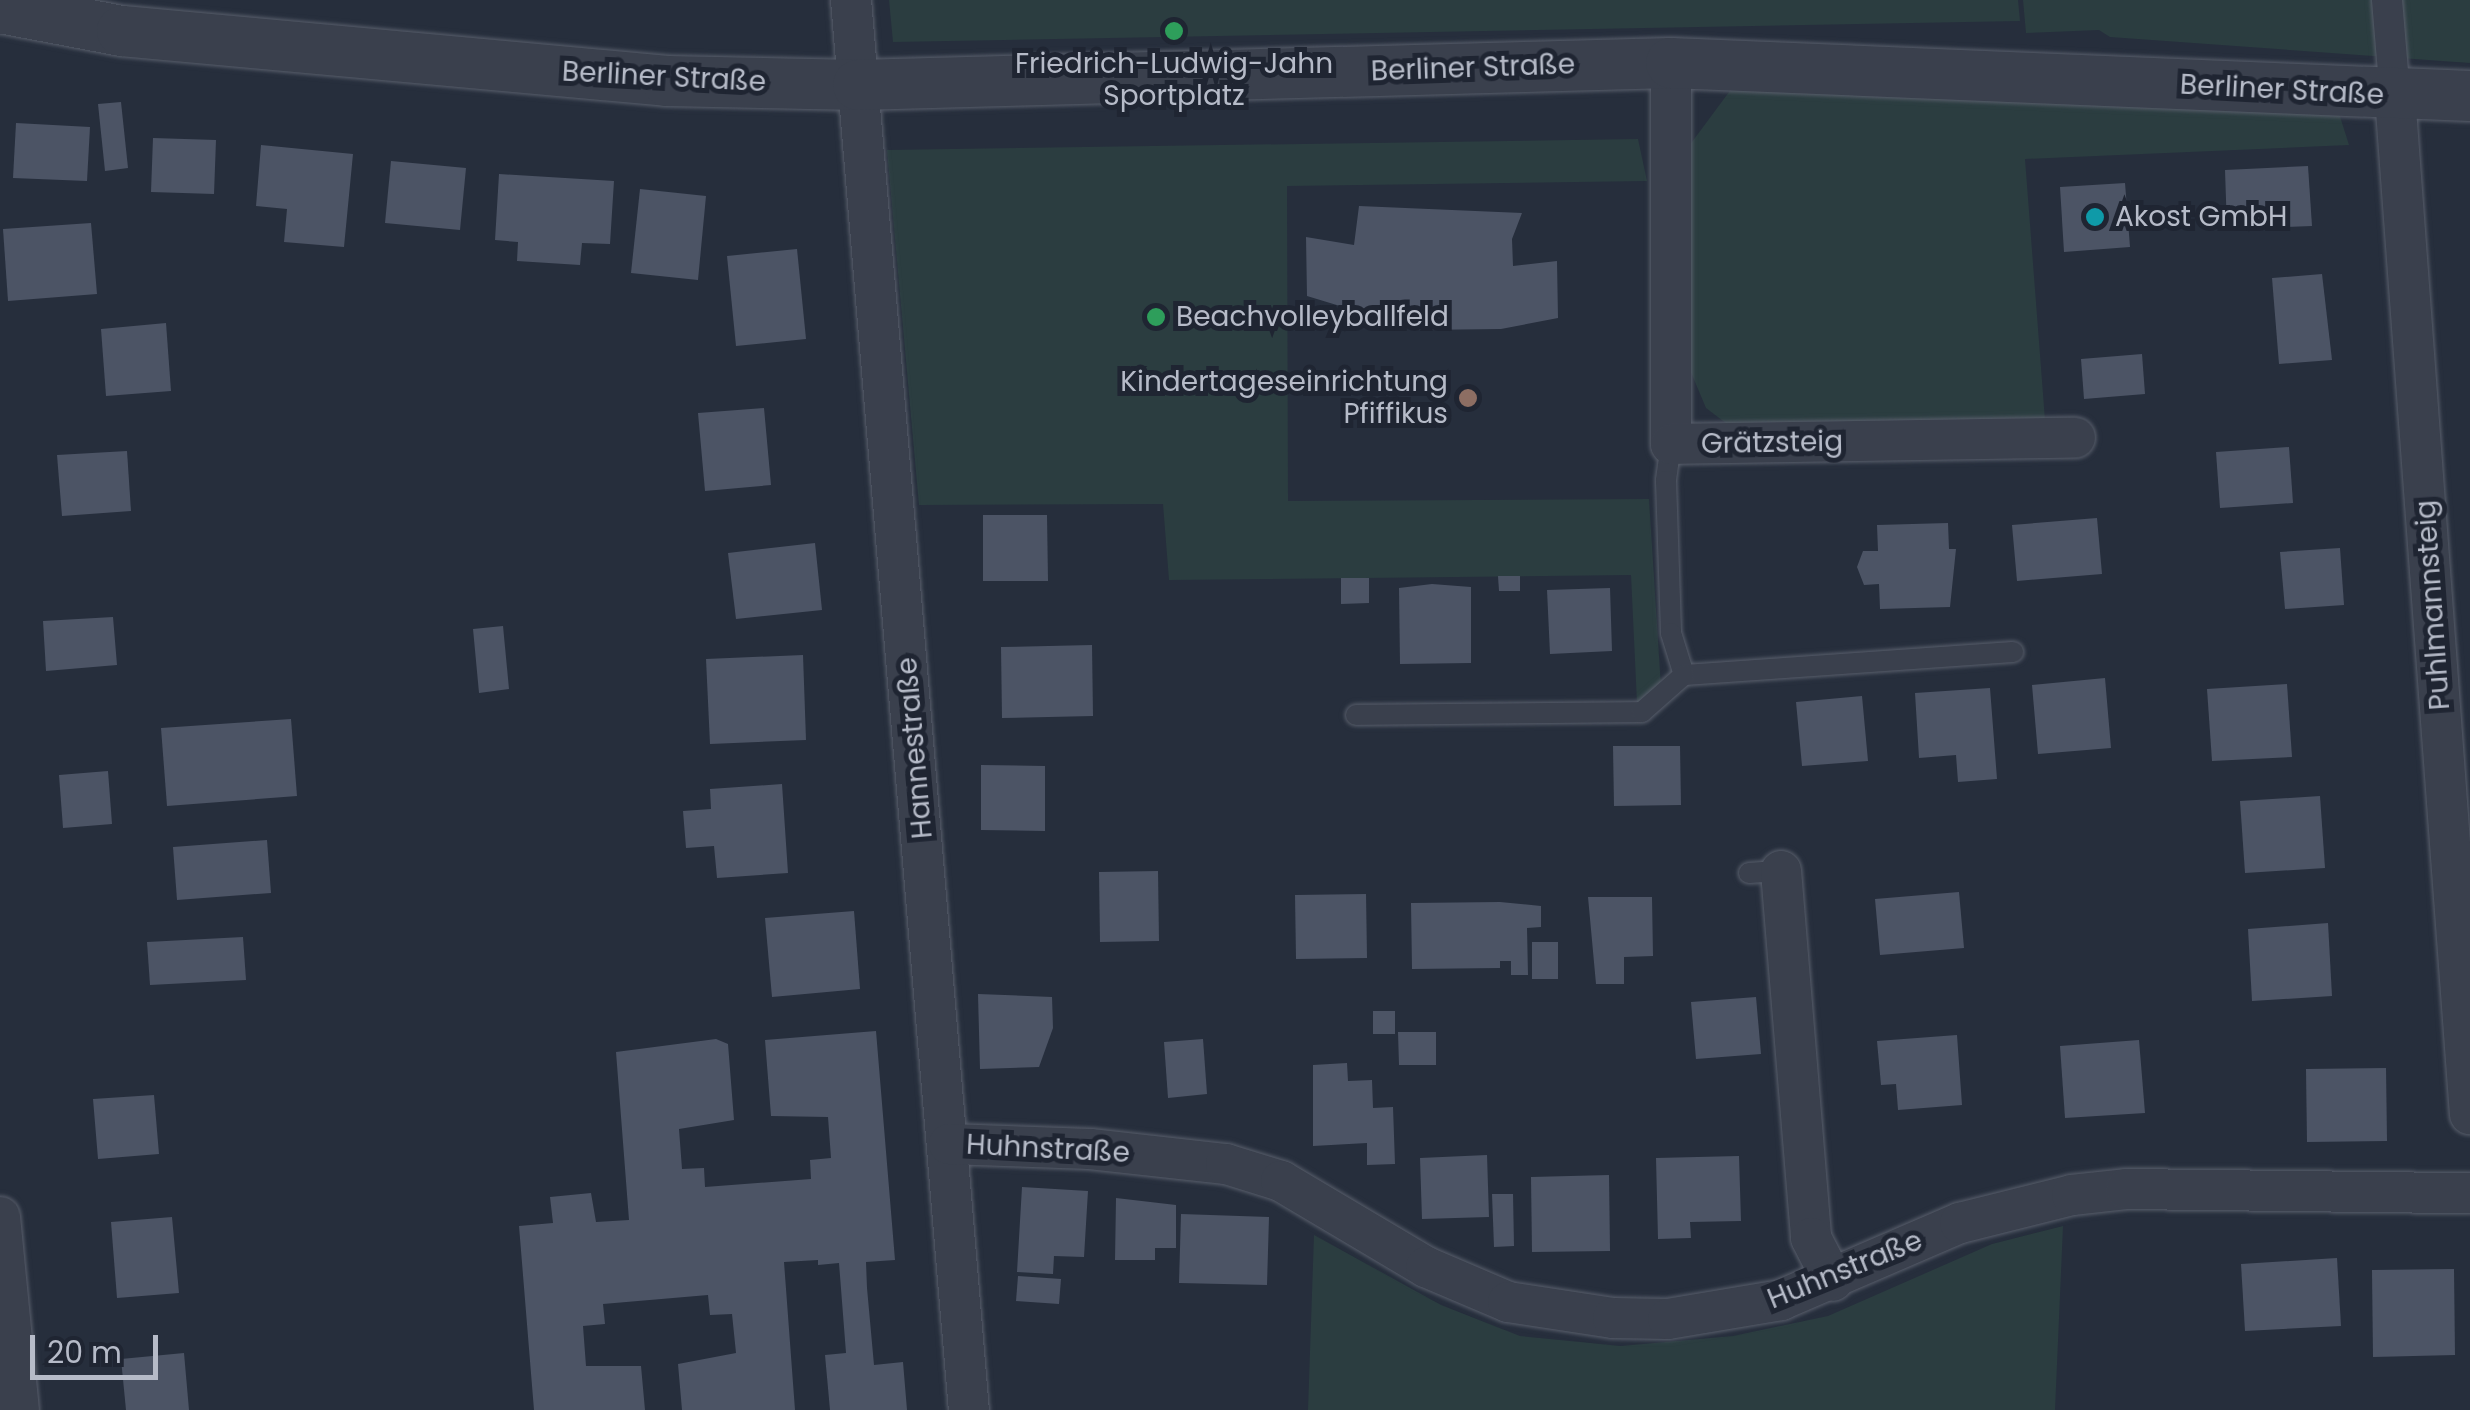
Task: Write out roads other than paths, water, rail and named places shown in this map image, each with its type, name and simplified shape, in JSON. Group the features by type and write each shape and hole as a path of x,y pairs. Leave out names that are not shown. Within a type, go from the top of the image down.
{"street":[{"name":"Hannestraße","path":"851,0 950,1144 969,1410"},
{"path":"2387,0 2395,96"},
{"name":"Berliner Straße","path":"0,8 122,30 647,80 858,86 1671,63 2395,96 2470,96"},
{"name":"Grätzsteig","path":"1671,63 1671,444 2074,438"},
{"name":"Puhlmannsteig","path":"2395,96 2470,1114"},
{"path":"1765,872 1811,1238 1833,1281"},
{"name":"Huhnstraße","path":"950,1144 1090,1149 1226,1164 1281,1181 1426,1267 1508,1302 1563,1312 1668,1319 1781,1300 1833,1281 1960,1223 2072,1195 2126,1189 2470,1193"},
{"path":"0,1217 18,1410"}],"lane":[{"path":"1671,444 1666,481 1671,634 1684,675"},
{"path":"1356,715 1642,712 1684,675 2013,652"}],"place":[{"name":"Friedrich-Ludwig-Jahn Sportplatz","path":"1174,31"},
{"name":"Akost GmbH","path":"2095,217"},
{"name":"Beachvolleyballfeld","path":"1156,317"},
{"name":"Kindertageseinrichtung Pfiffikus","path":"1468,398"}]}
